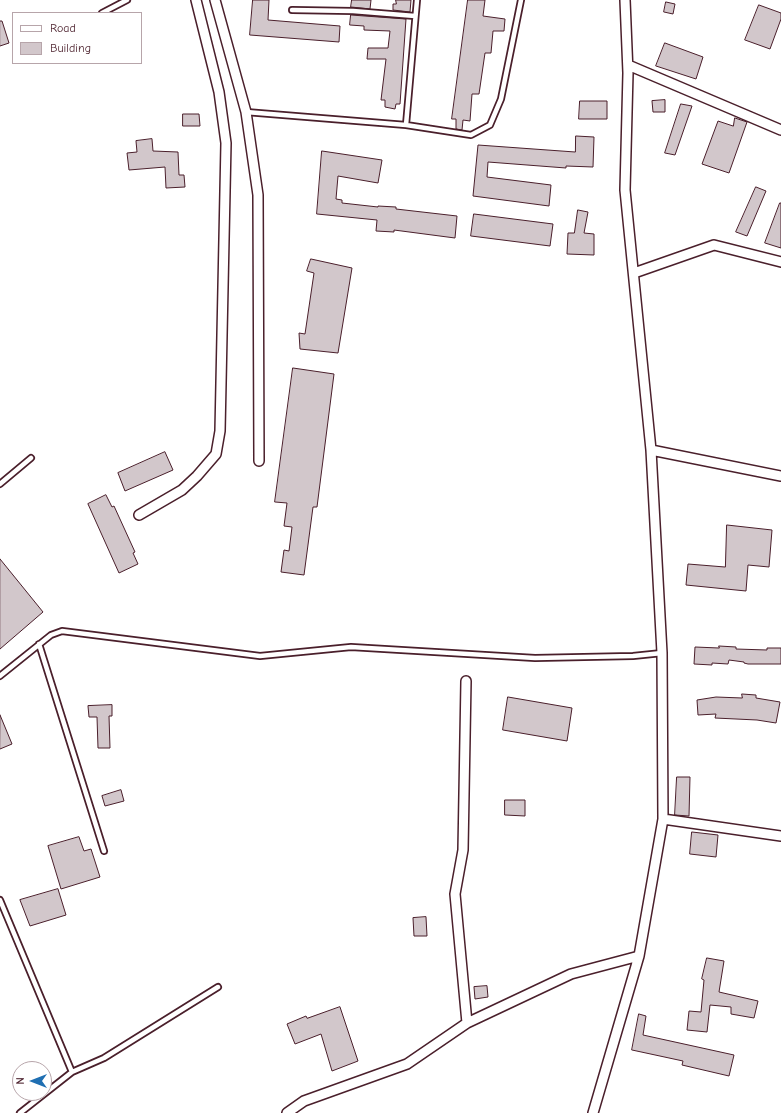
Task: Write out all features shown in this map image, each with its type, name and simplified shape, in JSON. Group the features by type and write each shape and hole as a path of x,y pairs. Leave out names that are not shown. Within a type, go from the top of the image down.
{"street":[{"path":"139,515 182,490 197,476 216,454 220,431 226,143 218,92 196,0"},
{"path":"215,0 246,112 258,195 259,461"},
{"path":"593,1113 640,956 663,819 662,654 651,450 625,190 628,65 625,0"},
{"path":"628,65 781,130"},
{"path":"634,273 714,244 781,262"},
{"path":"651,450 781,476"},
{"path":"466,680 463,850 455,894 468,1023"},
{"path":"663,819 781,836"},
{"path":"288,1113 304,1101 407,1064 468,1023 570,974 640,956"}],"lane":[{"path":"104,12 127,0"},
{"path":"406,125 417,0"},
{"path":"246,112 406,125 471,136 490,125 501,99 521,0"},
{"path":"292,10 353,11 415,16"},
{"path":"0,484 31,458"},
{"path":"0,676 51,635 62,631 260,656 351,647 535,658 662,654"},
{"path":"39,644 104,852"},
{"path":"0,900 72,1072"},
{"path":"20,1113 72,1072 104,1058 218,987"}],"building":[{"path":"253,0 269,0 268,20 340,26 339,42 250,35"},
{"path":"352,0 371,0 370,9 351,7"},
{"path":"396,0 411,0 410,12 393,10 393,4 396,4"},
{"path":"468,0 485,0 483,16 505,19 504,31 493,31 491,53 485,53 479,94 472,94 470,121 463,120 462,130 456,129 456,119 452,119"},
{"path":"666,2 675,4 673,14 664,12"},
{"path":"759,5 781,13 781,19 770,49 745,40"},
{"path":"351,15 406,19 400,104 396,104 395,109 385,107 385,100 381,100 386,59 367,59 368,48 388,48 390,31 364,30 364,26 350,25"},
{"path":"0,21 2,21 9,43 0,46"},
{"path":"665,43 703,57 696,79 656,66"},
{"path":"665,100 665,112 653,112 652,101"},
{"path":"580,101 607,101 607,119 579,119"},
{"path":"681,104 692,106 675,155 665,153"},
{"path":"183,114 199,114 200,126 183,126"},
{"path":"735,118 747,122 729,173 702,164 718,121 733,126"},
{"path":"576,136 594,137 593,167 566,166 566,168 488,162 487,177 551,185 549,206 473,196 478,145 575,152"},
{"path":"152,139 153,151 178,152 179,175 184,175 185,187 166,188 165,167 129,170 127,153 137,152 136,141"},
{"path":"322,151 382,160 378,183 338,176 336,199 342,200 342,203 378,207 396,207 396,209 457,216 455,238 394,230 394,232 376,231 377,220 317,214"},
{"path":"756,187 766,191 747,236 736,232"},
{"path":"781,203 781,248 765,243"},
{"path":"578,210 588,212 584,233 594,234 594,255 567,254 568,233 574,233"},
{"path":"474,214 553,224 550,246 471,236"},
{"path":"311,259 352,268 338,353 300,349 299,333 305,334 314,273 307,271"},
{"path":"293,368 334,374 317,507 313,507 304,575 281,572 284,550 289,551 292,527 284,526 287,503 275,502"},
{"path":"165,452 173,470 125,491 118,473"},
{"path":"106,495 112,507 114,506 135,552 133,553 138,564 119,573 88,504"},
{"path":"727,525 772,530 769,567 748,565 746,591 686,585 688,564 725,567"},
{"path":"0,559 43,612 0,649"},
{"path":"719,646 736,647 736,649 767,650 767,648 781,648 781,664 748,664 729,660 728,664 694,664 695,647 719,648"},
{"path":"742,694 756,695 756,698 780,702 776,723 757,720 715,718 716,714 698,715 697,700 716,697 742,698"},
{"path":"508,697 572,708 567,741 503,730"},
{"path":"112,705 112,716 109,716 110,748 98,748 97,717 89,717 88,706"},
{"path":"0,715 12,744 0,749"},
{"path":"677,777 690,777 689,816 675,815"},
{"path":"121,790 124,801 105,806 102,796"},
{"path":"505,800 525,800 525,816 505,815"},
{"path":"692,832 718,835 716,857 690,854"},
{"path":"79,837 84,851 91,849 100,877 61,889 48,846"},
{"path":"58,889 66,915 30,926 20,900"},
{"path":"426,917 427,936 414,936 413,918"},
{"path":"707,958 724,961 719,992 758,1001 754,1018 731,1014 731,1007 710,1005 707,1032 687,1030 689,1011 701,1012 704,980 702,979"},
{"path":"487,986 488,997 475,999 474,987"},
{"path":"340,1007 358,1061 332,1071 321,1034 295,1044 287,1024 306,1016 307,1018"},
{"path":"639,1014 646,1016 643,1035 734,1055 729,1076 682,1065 683,1061 632,1050"}]}
